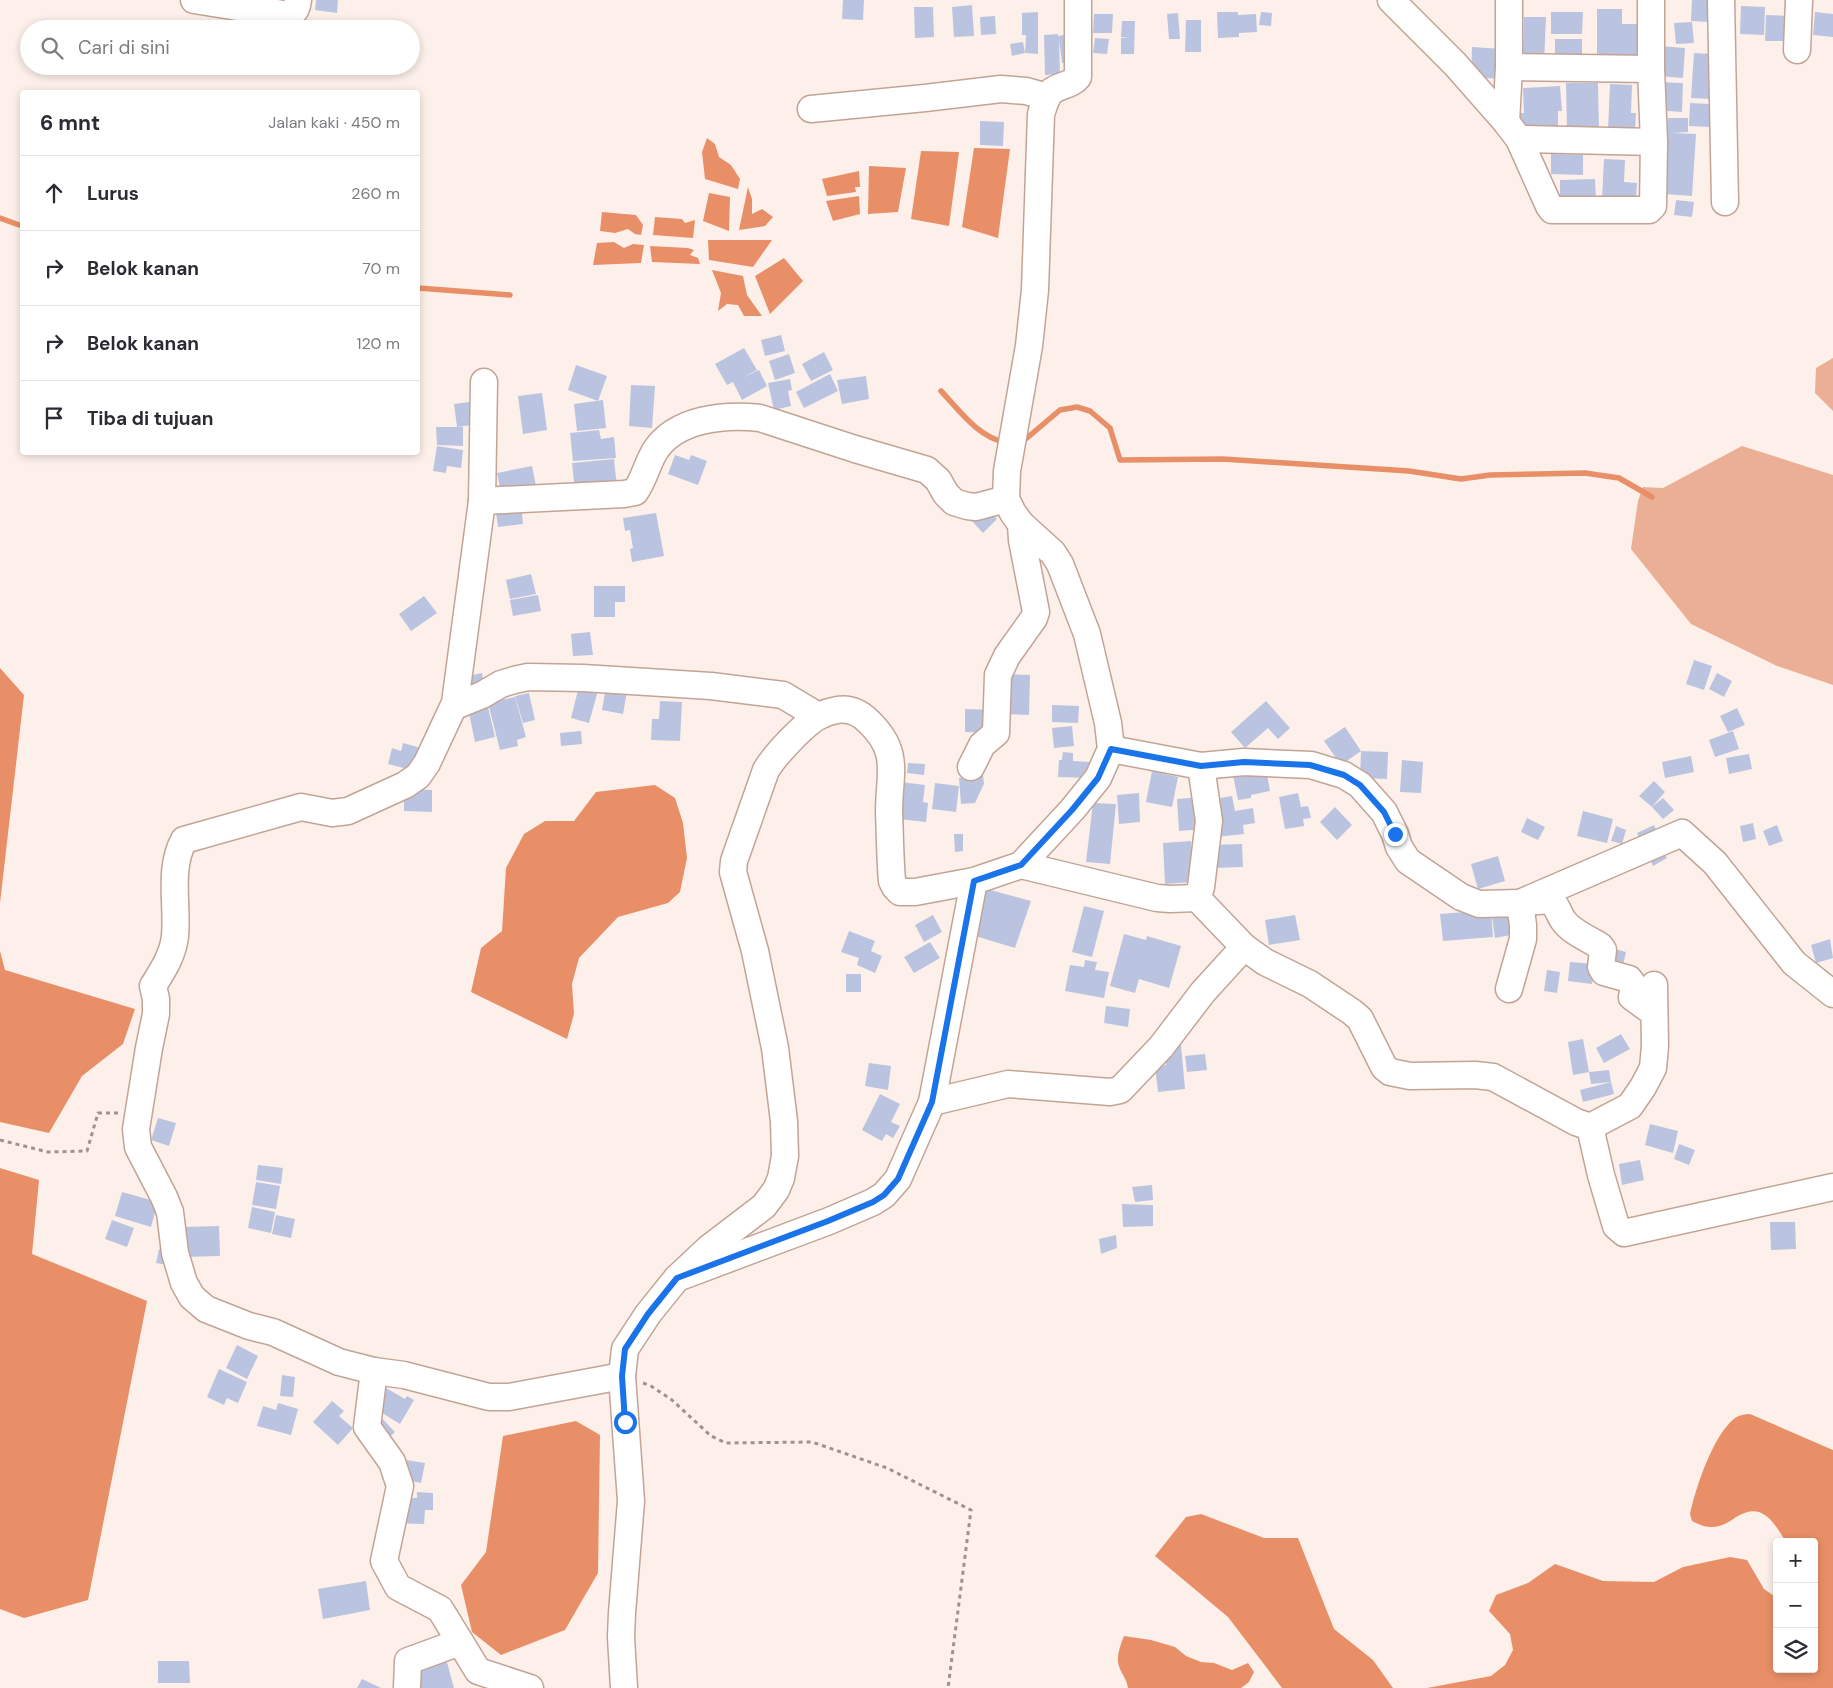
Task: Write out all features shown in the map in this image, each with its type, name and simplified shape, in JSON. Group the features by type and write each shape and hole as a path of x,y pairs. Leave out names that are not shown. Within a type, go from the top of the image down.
{"street":[{"path":"194,0 289,14 297,7 298,0"},
{"path":"624,1688 621,1637 631,1501 622,1376 625,1349 648,1314 677,1278 709,1248 764,1206 776,1190 781,1178 785,1156 784,1121 775,1048 755,952 733,872 734,861 766,770 772,760 818,716 847,709 863,716 875,728 887,745 892,766 889,809 892,881 894,888 906,893 974,881 1021,865 1072,810 1098,778 1111,749 1108,723 1087,634 1060,564 1053,553 1021,524 1012,513 1006,499 1007,470 1032,321 1035,290 1041,114 1047,97 1053,90 1078,77 1078,0"},
{"path":"1391,0 1455,64 1512,130 1552,210 1652,209 1654,142 1651,0"},
{"path":"1508,0 1512,130"},
{"path":"1723,0 1725,202"},
{"path":"1798,50 1799,0"},
{"path":"1509,67 1651,69"},
{"path":"811,109 1001,89 1026,91 1047,97"},
{"path":"1512,130 1654,142"},
{"path":"484,382 482,501 455,706 427,764 418,776 380,798 348,811 332,813 301,807 184,840 178,850 174,889 175,935 172,952 153,986 156,999 156,1014 148,1048 136,1129 138,1148 170,1212 178,1266 184,1283 192,1297 206,1309 249,1326 273,1332 340,1362 374,1371 404,1374 489,1397 499,1398 622,1376"},
{"path":"482,501 635,492 655,451 678,431 699,421 752,417 927,470 938,480 946,494 954,502 976,507 1006,499"},
{"path":"971,767 982,745 996,734 998,675 1007,656 1034,618 1036,612 1022,540 1021,524"},
{"path":"455,706 482,695 501,684 514,680 528,677 583,678 711,686 783,695 818,716"},
{"path":"1111,749 1201,766 1244,762 1294,763 1310,765 1344,775 1360,785 1384,812 1408,861 1461,897 1479,904 1550,900 1556,905 1563,920 1570,928 1600,946 1603,950 1601,967 1604,972 1629,978 1633,984 1632,997 1654,1013"},
{"path":"1197,898 1202,887 1209,821 1201,766"},
{"path":"1520,903 1682,833 1715,863 1794,963 1833,994"},
{"path":"1021,865 1157,898 1197,898 1244,947 1265,962 1310,984 1360,1019 1384,1067 1390,1072 1419,1077 1476,1075 1493,1077 1576,1122 1590,1127 1630,1106 1653,1068 1655,1046 1654,984"},
{"path":"677,1278 873,1202 884,1195 898,1179 932,1102 974,881"},
{"path":"1509,989 1523,939 1520,903"},
{"path":"932,1102 1019,1083 1110,1092 1120,1090 1161,1047 1203,992 1244,947"},
{"path":"1590,1127 1601,1175 1616,1226 1624,1233 1833,1187"},
{"path":"374,1371 367,1427 392,1462 400,1486 384,1561 398,1587 440,1609 478,1671 530,1688"},
{"path":"407,1688 408,1661 460,1642"}],"path":[{"path":"0,1140 48,1152 87,1151 98,1113 139,1113"},
{"path":"622,1376 651,1386 665,1395 711,1436 726,1443 812,1442 887,1468 971,1510 948,1688"}],"shaded area":[{"path":"707,138 715,144 719,157 731,165 740,179 738,189 705,179 702,152"},
{"path":"974,148 1010,149 998,238 962,227"},
{"path":"921,151 959,152 949,226 911,219"},
{"path":"869,166 906,168 898,212 868,214"},
{"path":"859,171 860,187 855,187 856,192 827,196 822,179"},
{"path":"748,187 752,199 752,214 762,209 773,217 765,226 739,230"},
{"path":"709,193 730,197 729,231 703,221"},
{"path":"859,196 860,214 833,221 826,201"},
{"path":"602,212 636,215 643,225 641,235 635,234 628,229 615,233 600,231"},
{"path":"655,217 682,219 685,223 695,220 693,238 653,235"},
{"path":"708,240 772,240 753,267 709,260"},
{"path":"614,242 624,248 633,244 644,245 641,263 593,265 597,243"},
{"path":"650,246 694,250 690,255 698,258 700,264 652,262"},
{"path":"784,258 803,281 770,314 755,276"},
{"path":"712,270 743,276 747,295 762,316 744,316 738,305 727,304 718,311 721,293"},
{"path":"1833,358 1833,411 1815,393 1816,368"},
{"path":"1742,446 1833,475 1833,685 1777,666 1691,624 1631,549 1638,501 1643,487 1663,488"},
{"path":"0,668 24,695 0,903"},
{"path":"655,785 675,798 683,823 687,858 680,892 668,903 618,917 579,958 572,984 574,1014 567,1039 471,992 481,948 502,931 506,868 524,834 545,821 574,821 596,792"},
{"path":"0,951 5,970 135,1009 123,1044 82,1076 49,1133 0,1122"},
{"path":"0,1168 39,1180 32,1254 147,1301 88,1600 24,1618 0,1609"},
{"path":"1750,1414 1833,1450 1833,1688 1427,1688 1491,1676 1505,1665 1513,1650 1510,1634 1489,1611 1496,1595 1528,1583 1555,1564 1603,1581 1654,1582 1683,1567 1730,1557 1747,1560 1764,1589 1773,1595 1773,1673 1818,1673 1818,1538 1783,1538 1766,1516 1760,1512 1753,1511 1718,1526 1703,1526 1692,1521 1690,1514 1706,1462 1727,1426 1735,1418"},
{"path":"576,1421 600,1435 598,1573 565,1630 501,1655 472,1632 461,1585 486,1552 503,1436"},
{"path":"1201,1514 1264,1538 1298,1538 1334,1629 1373,1660 1393,1688 1282,1688 1228,1617 1155,1556 1186,1517"},
{"path":"1124,1636 1151,1640 1175,1647 1186,1656 1232,1670 1248,1663 1254,1672 1249,1682 1241,1688 1128,1688 1118,1661"}],"building":[{"path":"316,0 338,0 337,13 315,10"},
{"path":"843,0 864,0 863,20 842,19"},
{"path":"1692,0 1711,0 1709,22 1691,21"},
{"path":"972,5 974,36 954,37 952,7"},
{"path":"1741,6 1765,7 1764,35 1740,34"},
{"path":"914,7 933,7 934,37 915,38"},
{"path":"1597,9 1622,9 1622,24 1643,24 1642,60 1597,59"},
{"path":"1038,12 1038,54 1025,53 1026,35 1022,35 1022,13"},
{"path":"1217,12 1238,12 1238,15 1256,14 1257,32 1239,33 1239,37 1218,38"},
{"path":"1261,12 1272,13 1271,26 1259,25"},
{"path":"1551,12 1583,12 1582,34 1551,34"},
{"path":"1815,12 1833,14 1833,37 1813,35"},
{"path":"1178,13 1180,39 1169,39 1167,14"},
{"path":"1094,14 1113,14 1112,33 1093,33"},
{"path":"1766,15 1789,16 1788,41 1765,41"},
{"path":"995,16 996,34 981,35 980,17"},
{"path":"1524,17 1546,17 1544,64 1523,63"},
{"path":"1186,20 1201,20 1201,52 1185,52"},
{"path":"1122,21 1135,21 1134,54 1121,54 1121,38 1129,38 1121,37"},
{"path":"1692,22 1694,43 1676,44 1674,23"},
{"path":"1058,34 1058,36 1069,34 1072,62 1062,63 1059,40 1060,74 1045,75 1044,35"},
{"path":"1095,38 1109,39 1107,54 1093,53"},
{"path":"1555,39 1582,39 1582,64 1555,64"},
{"path":"1023,42 1025,53 1012,56 1010,44"},
{"path":"1659,46 1685,48 1683,78 1657,76"},
{"path":"1472,47 1502,49 1501,79 1471,77"},
{"path":"1694,53 1713,54 1711,99 1691,98"},
{"path":"1656,82 1683,83 1682,112 1655,110"},
{"path":"1566,83 1598,83 1599,133 1567,133"},
{"path":"1610,84 1632,85 1631,113 1636,113 1635,132 1608,131"},
{"path":"1560,86 1562,111 1558,111 1558,132 1516,133 1515,113 1524,113 1523,88"},
{"path":"1690,103 1710,104 1710,127 1689,126"},
{"path":"1668,118 1688,118 1688,132 1672,133 1696,134 1692,196 1664,194"},
{"path":"980,121 1004,122 1003,146 980,145"},
{"path":"1551,154 1583,155 1583,175 1551,174"},
{"path":"1604,159 1625,160 1624,182 1637,183 1636,199 1602,199"},
{"path":"1595,179 1596,199 1560,200 1560,180"},
{"path":"1676,200 1694,202 1692,217 1674,215"},
{"path":"781,335 785,351 765,356 761,340"},
{"path":"744,348 757,370 742,378 759,370 767,386 742,400 733,382 727,385 715,364"},
{"path":"824,352 833,370 811,381 802,364"},
{"path":"789,354 795,373 775,380 769,361"},
{"path":"576,365 607,376 598,401 568,390"},
{"path":"830,374 838,391 804,408 796,392"},
{"path":"866,376 869,399 842,404 837,380"},
{"path":"790,379 792,390 788,391 791,406 774,410 768,383"},
{"path":"631,385 655,386 652,428 629,426"},
{"path":"542,393 547,430 523,434 518,396"},
{"path":"603,400 606,428 577,431 574,404"},
{"path":"476,401 480,424 457,427 454,404"},
{"path":"436,427 463,427 463,446 437,445"},
{"path":"599,430 601,439 614,437 616,458 573,461 570,433"},
{"path":"437,446 463,450 461,468 447,466 446,473 433,471"},
{"path":"675,455 689,460 691,455 707,461 698,485 668,474"},
{"path":"614,459 617,488 575,492 572,463"},
{"path":"532,466 536,486 501,493 497,473"},
{"path":"521,503 523,524 498,527 495,505"},
{"path":"982,505 997,519 983,533 970,519"},
{"path":"656,513 664,556 632,562 630,549 633,548 630,530 625,531 623,518"},
{"path":"531,574 536,594 510,599 506,580"},
{"path":"594,586 625,586 625,602 615,602 615,617 594,617"},
{"path":"538,595 541,611 513,616 510,600"},
{"path":"424,596 437,613 411,631 399,614"},
{"path":"590,632 593,655 573,656 571,634"},
{"path":"1694,660 1712,666 1704,690 1686,684"},
{"path":"482,673 485,692 466,696 463,677"},
{"path":"1717,673 1732,681 1724,697 1709,689"},
{"path":"1001,674 1030,675 1029,715 1000,714"},
{"path":"580,682 599,687 589,723 571,718"},
{"path":"606,687 627,691 623,714 602,710"},
{"path":"529,693 535,720 523,723 515,696"},
{"path":"515,697 526,737 517,740 518,746 500,750 488,703"},
{"path":"660,701 682,702 680,741 651,740 652,719 659,719"},
{"path":"1266,701 1290,728 1278,739 1268,728 1245,748 1231,732"},
{"path":"487,703 495,737 475,742 468,708"},
{"path":"1052,705 1079,706 1078,723 1052,722"},
{"path":"1737,708 1745,725 1728,732 1720,716"},
{"path":"965,709 996,710 995,733 965,732"},
{"path":"1072,726 1074,746 1054,748 1052,728"},
{"path":"1345,727 1361,751 1341,765 1324,741"},
{"path":"581,731 582,744 561,746 560,733"},
{"path":"1733,731 1739,749 1715,757 1709,740"},
{"path":"403,743 425,749 419,772 388,764 392,748 401,751"},
{"path":"1361,751 1388,752 1387,779 1360,778"},
{"path":"1063,752 1073,753 1073,761 1090,762 1090,778 1058,777 1059,760 1062,760"},
{"path":"1749,754 1752,769 1729,774 1726,758"},
{"path":"1691,756 1694,772 1665,778 1662,762"},
{"path":"1402,760 1423,762 1421,793 1400,792"},
{"path":"908,763 925,764 924,775 907,773"},
{"path":"1265,763 1270,791 1251,795 1251,798 1238,800 1232,770"},
{"path":"1152,771 1178,777 1172,807 1146,802"},
{"path":"983,775 984,784 975,803 961,804 959,778"},
{"path":"1654,781 1665,792 1652,807 1639,796"},
{"path":"901,782 925,785 923,802 928,803 926,822 898,819"},
{"path":"935,783 959,786 956,812 932,809"},
{"path":"404,789 432,790 432,812 404,811"},
{"path":"1139,793 1140,822 1119,824 1117,795"},
{"path":"1298,793 1301,807 1308,806 1311,818 1303,819 1304,826 1285,829 1279,797"},
{"path":"1232,796 1235,811 1253,808 1255,823 1243,825 1244,834 1216,837 1209,800"},
{"path":"1202,797 1204,829 1179,831 1177,799"},
{"path":"1663,798 1674,810 1663,819 1652,807"},
{"path":"1093,803 1116,804 1110,864 1086,862"},
{"path":"1335,807 1352,825 1337,840 1320,822"},
{"path":"1583,811 1613,819 1607,843 1577,836"},
{"path":"1527,818 1545,827 1538,840 1521,832"},
{"path":"1753,823 1756,839 1743,842 1740,826"},
{"path":"1654,825 1659,837 1642,845 1637,833"},
{"path":"1777,825 1783,841 1769,846 1763,831"},
{"path":"1616,826 1626,830 1622,844 1611,841"},
{"path":"954,834 963,834 963,851 955,852"},
{"path":"1191,841 1194,882 1165,884 1163,843"},
{"path":"1242,844 1243,867 1213,868 1211,845"},
{"path":"1662,848 1667,858 1653,866 1648,855"},
{"path":"1498,856 1505,881 1478,889 1471,864"},
{"path":"983,888 1031,901 1015,948 972,935"},
{"path":"1084,906 1104,911 1092,957 1072,952"},
{"path":"1491,910 1493,937 1443,941 1440,914"},
{"path":"1513,914 1516,934 1495,938 1492,917"},
{"path":"933,915 942,932 924,942 915,925"},
{"path":"1295,915 1300,940 1269,945 1265,920"},
{"path":"849,931 875,941 871,951 882,956 875,973 857,965 859,958 841,952"},
{"path":"1124,934 1146,940 1147,936 1181,946 1169,988 1139,979 1135,993 1110,986"},
{"path":"1830,939 1833,958 1816,963 1811,945"},
{"path":"930,942 940,958 914,973 904,957"},
{"path":"1611,948 1626,952 1621,974 1606,970"},
{"path":"1085,960 1097,962 1095,970 1109,972 1104,998 1065,991 1070,965 1084,967"},
{"path":"1570,962 1595,964 1592,984 1568,981"},
{"path":"1547,970 1560,972 1557,993 1544,991"},
{"path":"846,974 861,974 861,992 846,992"},
{"path":"1106,1006 1130,1009 1128,1027 1104,1023"},
{"path":"1621,1034 1630,1049 1604,1063 1596,1048"},
{"path":"1583,1039 1589,1072 1573,1075 1568,1042"},
{"path":"1181,1045 1185,1089 1158,1092 1155,1066 1166,1065 1164,1047"},
{"path":"1205,1054 1207,1070 1187,1072 1185,1056"},
{"path":"869,1063 891,1066 888,1090 865,1086"},
{"path":"1609,1070 1611,1082 1591,1084 1589,1072"},
{"path":"1611,1082 1614,1094 1583,1102 1580,1090"},
{"path":"880,1094 900,1104 891,1122 900,1126 893,1138 886,1134 882,1141 862,1130"},
{"path":"158,1118 176,1123 169,1146 151,1140"},
{"path":"1650,1124 1678,1131 1673,1153 1645,1145"},
{"path":"1679,1144 1695,1150 1689,1165 1674,1159"},
{"path":"1640,1160 1644,1180 1622,1185 1619,1164"},
{"path":"258,1165 283,1168 281,1184 256,1180"},
{"path":"256,1182 280,1186 276,1209 252,1205"},
{"path":"1152,1185 1153,1200 1135,1202 1132,1187"},
{"path":"122,1192 158,1202 151,1227 115,1216"},
{"path":"1122,1204 1153,1205 1153,1226 1123,1227"},
{"path":"252,1207 275,1212 271,1233 248,1228"},
{"path":"276,1215 295,1219 291,1238 272,1234"},
{"path":"112,1220 134,1228 127,1247 105,1239"},
{"path":"1770,1222 1795,1222 1796,1249 1771,1250"},
{"path":"219,1226 220,1256 184,1257 183,1227"},
{"path":"1116,1235 1117,1248 1101,1254 1099,1239"},
{"path":"159,1249 171,1252 169,1265 156,1263"},
{"path":"237,1345 258,1356 247,1379 226,1368"},
{"path":"219,1369 247,1382 238,1403 227,1398 224,1405 207,1397"},
{"path":"282,1375 295,1377 293,1397 280,1396"},
{"path":"386,1388 405,1399 407,1396 414,1400 400,1424 374,1408"},
{"path":"332,1401 344,1411 339,1416 353,1428 338,1445 313,1422"},
{"path":"278,1403 298,1409 291,1435 257,1426 263,1406 276,1410"},
{"path":"377,1413 395,1432 381,1445"},
{"path":"406,1460 425,1463 421,1483 402,1479"},
{"path":"417,1492 433,1493 433,1510 425,1510 424,1524 394,1523 394,1498 417,1498"},
{"path":"366,1581 370,1610 323,1619 318,1589"},
{"path":"158,1661 189,1661 190,1683 158,1683"},
{"path":"447,1662 454,1688 408,1688 404,1673"},
{"path":"362,1679 381,1688 357,1688"}],"waterway":[{"path":"0,218 20,225"},
{"path":"420,288 510,295"},
{"path":"941,391 962,415 978,429 986,435 1005,442"},
{"path":"1021,443 1060,410 1077,407 1090,411 1110,428 1120,460 1223,459 1409,471 1461,479 1490,475 1585,473 1619,478 1652,497"}],"route":[{"path":"625,1422 622,1376 625,1349 648,1314 677,1278 873,1202 884,1195 898,1179 932,1102 974,881 1021,865 1072,810 1098,778 1111,749 1201,766 1244,762 1294,763 1310,765 1344,775 1360,785 1384,812 1395,834"}]}
